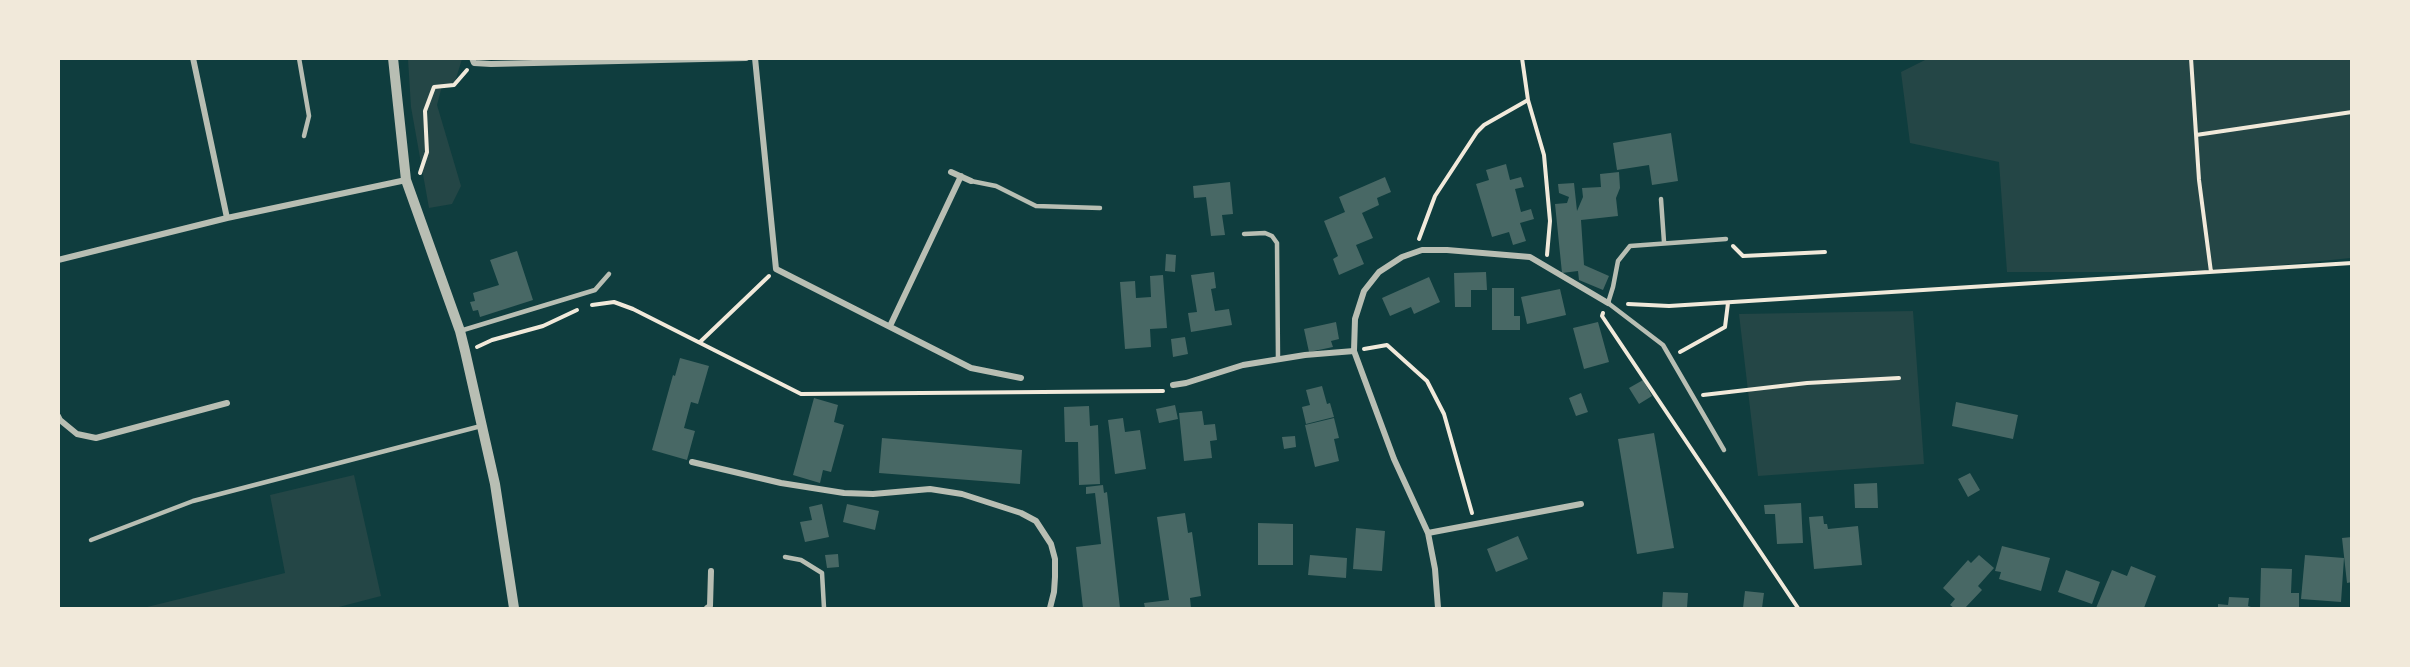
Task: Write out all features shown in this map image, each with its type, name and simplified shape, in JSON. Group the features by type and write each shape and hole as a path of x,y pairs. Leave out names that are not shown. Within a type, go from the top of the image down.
{"street":[{"path":"193,58 227,218"},
{"path":"393,58 406,180 460,331 484,425 514,609"},
{"path":"473,61 746,58"},
{"path":"755,58 776,269 971,368 1021,378"},
{"path":"951,172 971,181"},
{"path":"890,326 961,176"},
{"path":"58,260 227,218 406,180"},
{"path":"1438,609 1434,559 1428,533 1394,459 1354,351 1354,319 1359,303 1370,283 1379,272 1397,260 1422,250 1447,249 1530,257 1608,303"},
{"path":"1173,384 1186,383 1243,365 1354,351"},
{"path":"58,416 77,434 96,438 227,403"},
{"path":"692,462 781,483 844,493 873,494 930,489 962,494 1021,513 1036,521 1051,544 1055,559 1055,577 1050,609"},
{"path":"1428,533 1581,504"},
{"path":"707,609 710,606 711,572"}],"lane":[{"path":"299,58 309,116 304,136"},
{"path":"971,181 996,186 1036,206 1100,208"},
{"path":"1661,199 1664,242"},
{"path":"1244,234 1265,233 1272,236 1277,243 1278,359"},
{"path":"1724,450 1672,357 1653,336 1608,303 1618,261 1630,246 1726,239"},
{"path":"460,331 595,290 609,274"},
{"path":"91,540 193,501 484,425"},
{"path":"785,557 801,560 822,573 824,609"}],"path":[{"path":"1522,58 1528,100 1544,155 1548,199 1548,252 1543,264"},
{"path":"2191,58 2199,180 2211,272"},
{"path":"406,180 421,172 427,152 425,111 434,87 454,85 473,61"},
{"path":"1422,250 1419,240 1431,207 1456,161 1484,125 1528,100"},
{"path":"2196,135 2352,112"},
{"path":"1726,239 1743,256 1825,252"},
{"path":"1798,609 1602,316 1608,303 1669,306 1728,303 2352,263"},
{"path":"700,342 776,269"},
{"path":"465,351 492,340 543,326 566,313 594,304 614,302 633,309 801,394 1167,391 1173,384"},
{"path":"1672,357 1725,327 1728,303"},
{"path":"1354,351 1387,345 1427,381 1444,414 1474,523"},
{"path":"1694,396 1807,383 1899,378"}],"shaded area":[{"path":"1929,58 2351,59 2351,258 2211,272 2007,272 1999,162 1910,143 1901,72"},
{"path":"408,59 462,59 454,85 442,86 437,105 461,186 452,204 429,208 411,107"},
{"path":"1913,311 1924,464 1758,476 1739,314"},
{"path":"354,475 381,596 335,608 143,608 285,573 270,495"}],"building":[{"path":"1671,133 1678,181 1652,185 1649,165 1617,170 1613,143"},
{"path":"1506,164 1510,180 1521,177 1524,187 1515,189 1521,212 1531,209 1534,219 1520,223 1526,241 1513,245 1509,232 1492,237 1476,184 1489,180 1486,170"},
{"path":"1619,172 1620,188 1616,198 1618,216 1581,220 1584,265 1609,276 1603,290 1579,280 1578,271 1562,273 1555,204 1567,203 1569,197 1559,193 1558,184 1574,183 1577,211 1583,197 1582,188 1601,187 1600,174"},
{"path":"1385,177 1391,192 1377,198 1379,205 1362,213 1373,238 1356,245 1364,264 1339,275 1333,259 1338,256 1324,221 1345,212 1339,197"},
{"path":"1230,182 1233,214 1222,215 1225,235 1211,236 1206,197 1194,198 1193,186"},
{"path":"517,251 533,300 480,317 478,310 473,311 470,302 475,301 473,293 499,285 490,260"},
{"path":"1166,254 1176,255 1175,272 1165,271"},
{"path":"1214,272 1216,288 1211,289 1215,311 1229,309 1232,325 1191,332 1188,313 1197,312 1191,275"},
{"path":"1486,272 1487,290 1471,290 1471,307 1455,307 1454,273"},
{"path":"1163,275 1167,328 1150,329 1151,347 1125,349 1120,282 1135,281 1136,298 1151,297 1150,276"},
{"path":"1429,277 1440,302 1414,314 1411,307 1390,316 1382,298"},
{"path":"1492,288 1514,288 1514,316 1520,316 1520,330 1492,330"},
{"path":"1560,289 1566,315 1527,324 1521,297"},
{"path":"1336,322 1339,339 1331,341 1333,347 1309,352 1304,329"},
{"path":"1598,322 1609,362 1584,369 1573,328"},
{"path":"1185,337 1188,354 1173,357 1171,339"},
{"path":"680,358 709,366 698,404 691,402 684,428 695,431 687,460 652,450"},
{"path":"1643,380 1652,396 1639,404 1629,388"},
{"path":"1322,386 1327,404 1330,403 1334,417 1306,424 1302,407 1310,405 1306,390"},
{"path":"1581,393 1588,412 1576,416 1569,398"},
{"path":"814,398 838,405 834,422 844,425 831,472 823,470 820,483 793,475"},
{"path":"1956,402 2018,415 2013,439 1952,426"},
{"path":"1175,405 1178,419 1159,423 1156,409"},
{"path":"1089,406 1090,426 1098,425 1100,484 1079,485 1078,442 1065,442 1064,407"},
{"path":"1202,411 1204,425 1215,424 1217,440 1210,441 1212,458 1184,461 1179,413"},
{"path":"1123,418 1125,432 1140,430 1146,469 1115,474 1108,420"},
{"path":"1334,418 1339,438 1334,439 1339,461 1315,467 1305,425"},
{"path":"1654,433 1674,548 1637,554 1618,439"},
{"path":"1295,436 1296,447 1284,449 1282,437"},
{"path":"882,438 1022,450 1020,484 879,473"},
{"path":"1970,473 1980,490 1968,497 1958,479"},
{"path":"1877,483 1878,508 1855,508 1854,484"},
{"path":"1103,485 1104,493 1107,492 1120,608 1083,608 1076,547 1101,544 1095,493 1086,494 1086,487"},
{"path":"1801,503 1803,543 1777,544 1775,514 1765,514 1764,505"},
{"path":"822,504 829,537 805,542 800,522 812,520 809,507"},
{"path":"847,504 879,511 875,530 843,522"},
{"path":"1185,513 1188,533 1192,532 1201,596 1190,598 1191,608 1145,608 1144,603 1169,600 1157,517"},
{"path":"1823,516 1824,524 1827,524 1828,529 1858,526 1862,565 1814,569 1809,517"},
{"path":"1258,523 1293,524 1293,565 1258,565"},
{"path":"1356,528 1385,531 1382,571 1353,569"},
{"path":"1518,536 1528,559 1496,572 1487,549"},
{"path":"2352,537 2352,582 2347,583 2342,538"},
{"path":"2002,546 2050,558 2041,591 1999,579 2001,572 1995,571"},
{"path":"838,554 839,567 827,568 825,555"},
{"path":"1310,555 1347,558 1346,578 1308,575"},
{"path":"1979,555 1994,568 1978,586 1982,590 1965,608 1954,608 1950,605 1955,599 1943,588 1968,560 1971,563"},
{"path":"2305,555 2344,558 2341,602 2301,599"},
{"path":"2131,566 2156,576 2144,608 2096,608 2112,570 2127,576"},
{"path":"2261,568 2292,569 2291,593 2299,593 2299,608 2260,608"},
{"path":"2066,570 2100,582 2092,604 2058,592"},
{"path":"1745,591 1764,593 1762,608 1743,608"},
{"path":"1663,592 1688,593 1687,608 1662,608"},
{"path":"2229,597 2249,598 2248,606 2254,608 2218,608 2218,604 2228,605"}]}
